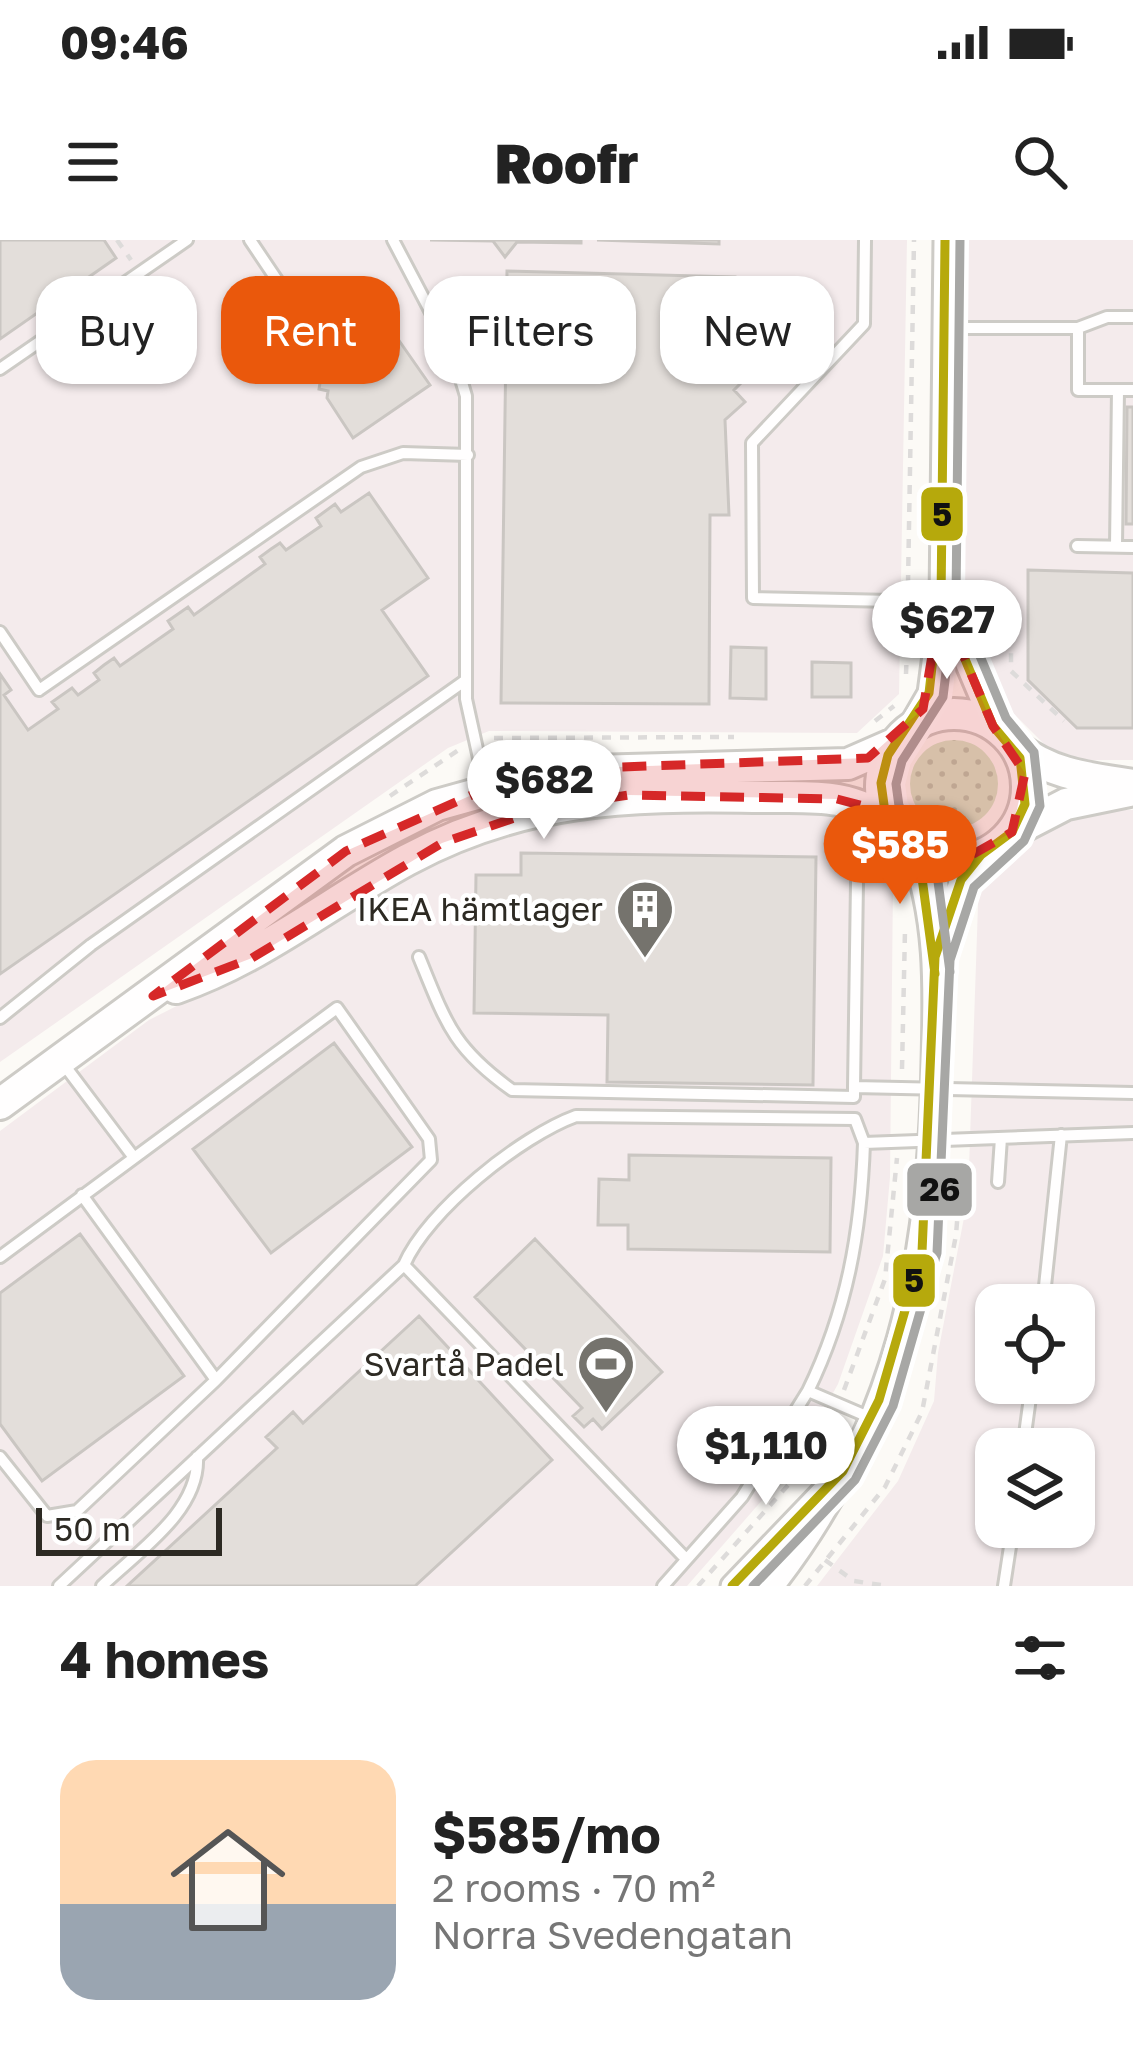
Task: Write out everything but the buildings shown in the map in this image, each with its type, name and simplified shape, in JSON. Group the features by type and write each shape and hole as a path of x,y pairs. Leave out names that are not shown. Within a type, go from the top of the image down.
{"street":[{"path":"773,1586 799,1552 871,1418 899,1344 918,1270 931,1143 935,957 929,908 881,783 929,693 941,602 945,240"},
{"path":"941,602 1027,788 1012,832"},
{"path":"0,1104 346,850 398,822 483,790 594,768 848,764 949,715 1003,735 1041,767 1133,788"},
{"path":"935,957 946,912 981,855 1012,832 1066,804 1133,788"},
{"path":"153,996 252,958 392,869 542,808 629,796 837,799 871,808 900,836 944,860 981,855"},
{"path":"732,1586 843,1471"}],"lane":[{"path":"0,369 187,240"},
{"path":"250,240 274,276"},
{"path":"393,240 463,380 468,454 469,732 494,824"},
{"path":"865,240 864,324 752,443 753,598 941,602"},
{"path":"944,328 1078,328 1107,317 1133,316"},
{"path":"1078,328 1078,390 1133,390"},
{"path":"1116,546 1118,390"},
{"path":"0,632 39,689 361,467 403,453 468,454"},
{"path":"1077,546 1133,547"},
{"path":"0,1018 91,944 466,680"},
{"path":"419,957 446,1022 468,1058 512,1090 854,1096 857,882"},
{"path":"0,1257 337,1007 429,1139 431,1160 216,1380 77,1510 46,1516 0,1457"},
{"path":"61,1061 132,1155"},
{"path":"854,1087 1133,1093"},
{"path":"58,1586 404,1265 423,1234 490,1168 550,1125 576,1116 855,1119 864,1143 862,1212 831,1345 742,1497 662,1586"},
{"path":"864,1143 1133,1133"},
{"path":"1045,1284 1061,1135"},
{"path":"998,1182 1000,1138"},
{"path":"82,1195 216,1380"},
{"path":"404,1265 686,1559"},
{"path":"808,1391 871,1418"},
{"path":"102,1586 175,1515 198,1473 197,1457"},
{"path":"1004,1586 1009,1548"}],"path":[{"path":"1011,643 1012,671 1064,721"},
{"path":"806,1586 885,1487 922,1412 961,1195"},
{"path":"825,1560 854,1582 887,1586"}],"highlighted area":[{"path":"941,602 993,726 1025,773 1012,832 963,860 926,855 871,808 837,799 629,795 543,808 442,843 252,958 153,996 346,851 483,790 594,768 868,758 923,709"}],"shaded area":[{"path":"0,240 907,240 899,694 857,733 489,731 448,748 0,1062"},
{"path":"965,240 1133,240 1133,760 1084,760 1047,747 994,694 967,645 960,618"},
{"path":"598,809 842,815 849,840 893,883 890,1177 883,1256 838,1384 793,1465 687,1586 0,1586 0,1131 149,1020 230,979 381,883 470,840"},
{"path":"1097,809 1133,810 1133,1586 817,1586 898,1481 934,1401 938,1353 968,1197 979,876 1003,863 1050,822"}],"green space":[{"path":"954,740 971,743 985,753 995,767 995,801 985,815 971,825 954,828 937,825 923,815 913,801 910,784 913,767 923,753 937,743"}],"transit line":[{"name":"5","path":"732,1586 843,1471 879,1400 922,1252 935,957 961,880 981,855 1012,832 1025,804 1020,758 993,726 941,602 945,240"},
{"name":"26","path":"753,1586 855,1480 893,1406 937,1253 950,960 974,887 1024,841 1040,806 1034,752 1006,718 956,599 960,240"},
{"name":"5","path":"935,974 922,878 910,846 885,812 881,783 888,755 929,693 941,588"},
{"name":"26","path":"950,972 937,874 923,838 899,806 896,784 902,761 943,697 956,590"}],"place":[{"name":"IKEA hämtlager","path":"645,960"},
{"name":"Svartå Padel","path":"606,1415"}]}
